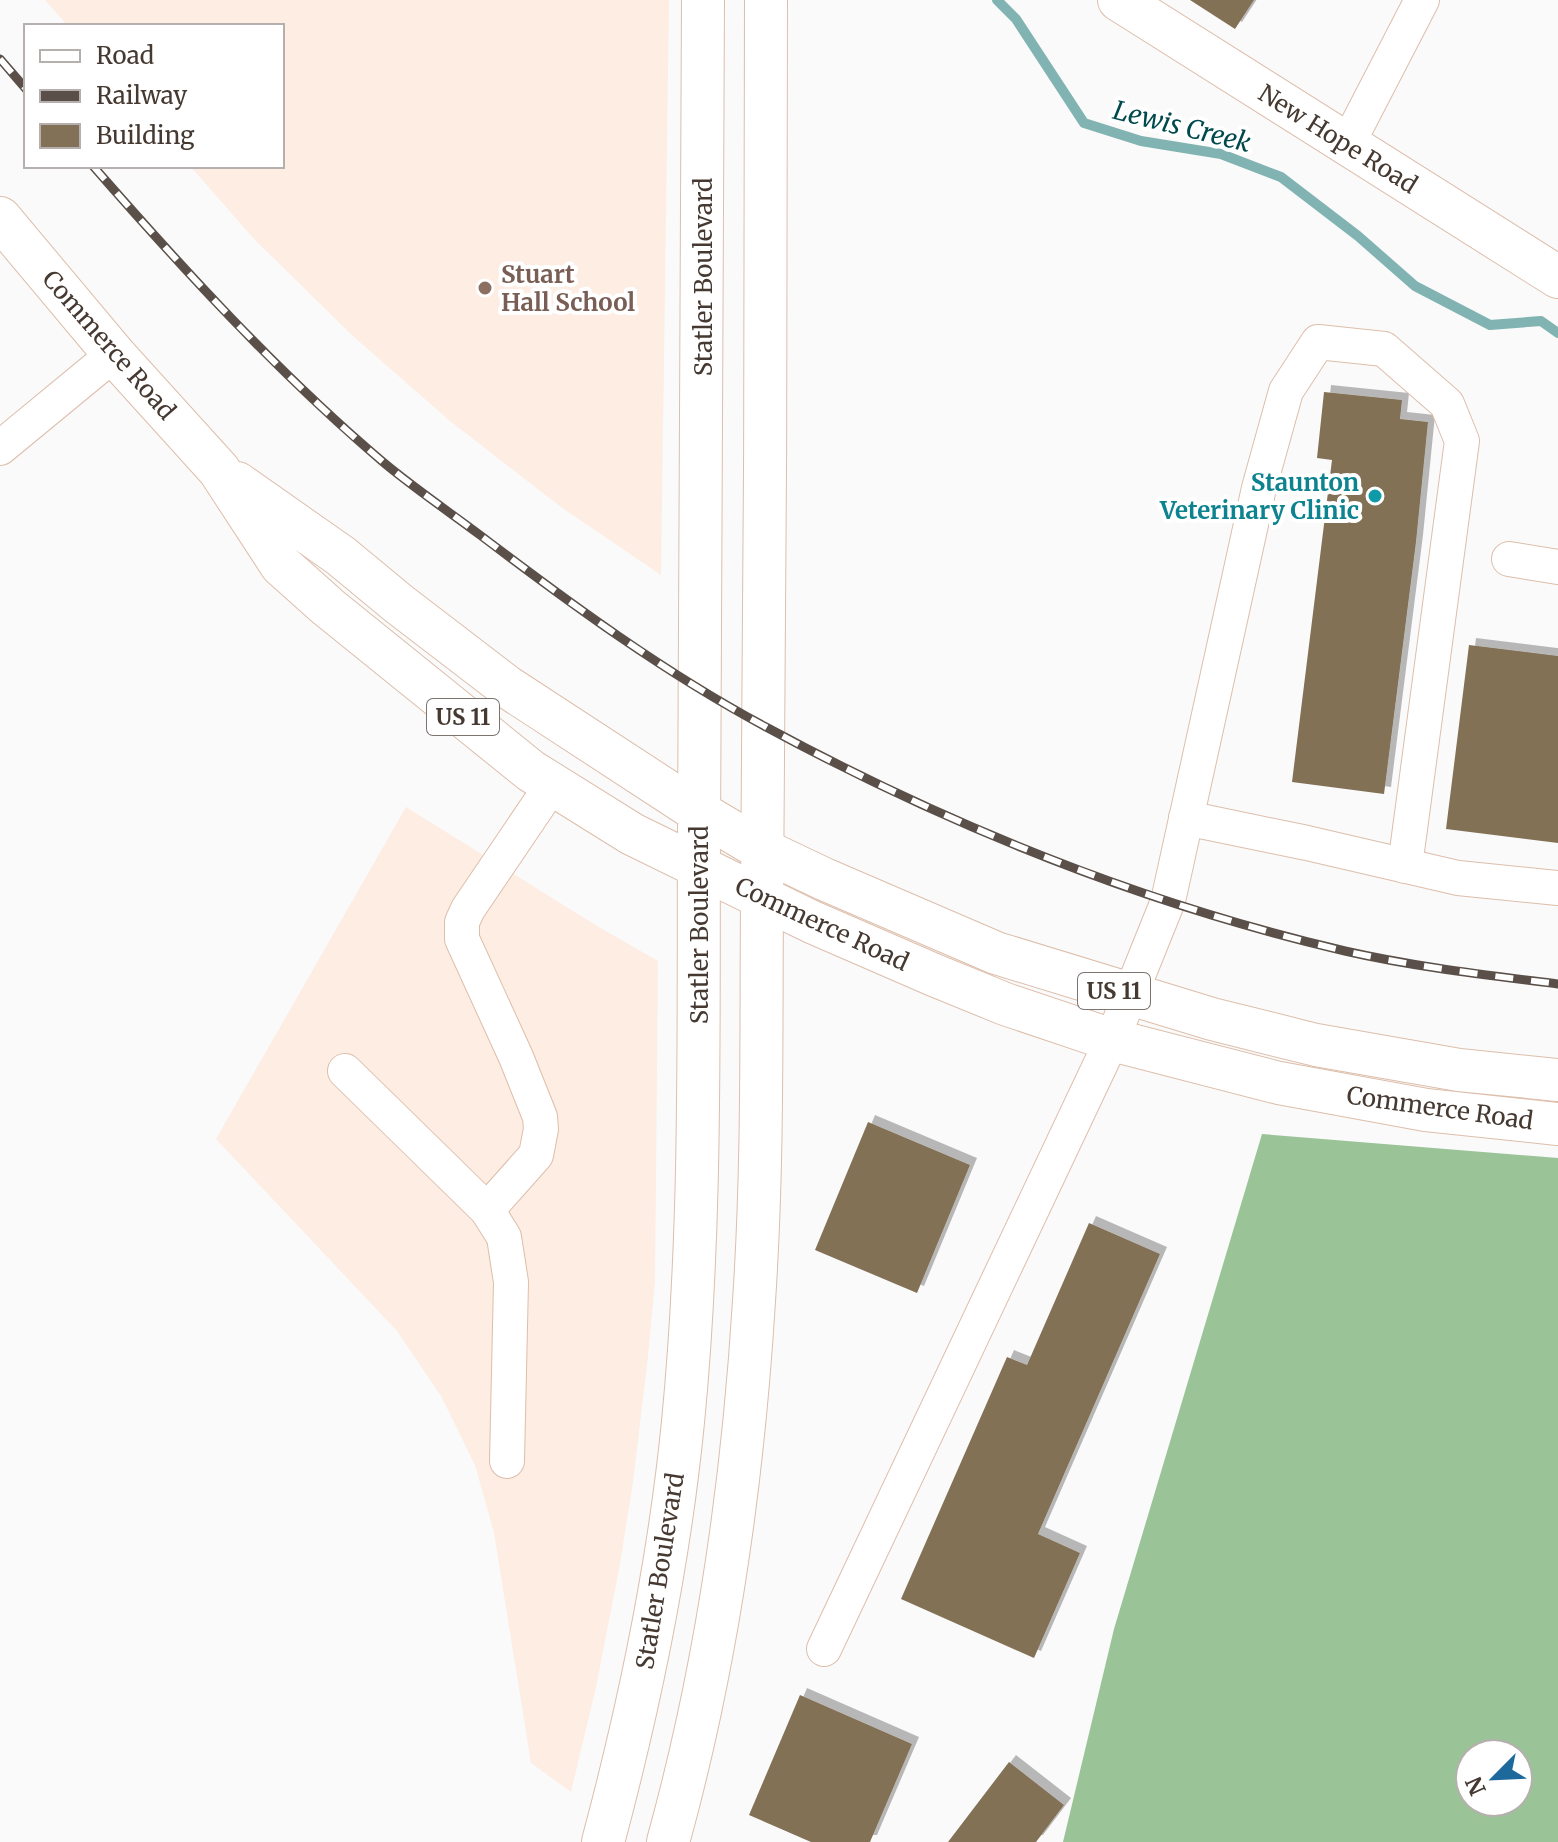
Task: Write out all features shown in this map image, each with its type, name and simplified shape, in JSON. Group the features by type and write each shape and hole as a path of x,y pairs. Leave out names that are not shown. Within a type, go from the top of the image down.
{"main road":[{"name":"Statler Boulevard","path":"603,1842 647,1662 670,1529 683,1421 696,1214 703,0"},
{"path":"668,1842 710,1653 732,1514 747,1393 760,1186 766,0"},
{"name":"New Hope Road","path":"1119,0 1558,277"},
{"name":"Commerce Road","path":"0,218 114,354 219,470 281,565 328,607 531,771 632,834 812,922 1005,1004 1112,1040 1279,1083 1426,1110 1558,1124"},
{"name":"Commerce Road","path":"219,470 341,556 506,686 763,850 996,953 1132,997 1316,1045 1459,1070 1558,1080"}],"street":[{"path":"1347,145 1422,0"},
{"path":"824,1649 1132,997 1168,901 1259,488 1286,391 1318,342 1384,349 1447,404 1462,441 1405,866"},
{"path":"0,448 114,354"},
{"path":"1509,559 1558,567"},
{"path":"487,1210 536,1155 540,1117 462,939 462,922 488,878 552,785"},
{"path":"1186,818 1458,878 1558,888"},
{"path":"345,1071 487,1210 504,1237 511,1282 507,1461"}],"shaded area":[{"name":"Stuart Hall School","path":"45,0 669,0 661,575 561,507 450,421 354,337 254,239 192,168 284,168 284,24 66,24"},
{"path":"406,807 658,961 655,1281 648,1356 620,1564 571,1792 531,1763 494,1533 475,1465 441,1396 397,1331 216,1139"}],"green space":[{"path":"1262,1134 1558,1158 1558,1842 1063,1842 1114,1629"}],"building":[{"path":"1190,0 1254,0 1235,29"},
{"path":"1324,392 1402,400 1400,419 1428,422 1384,794 1292,782 1332,460 1317,458"},
{"path":"1469,645 1558,656 1558,843 1446,829"},
{"path":"868,1122 970,1165 917,1293 815,1250"},
{"path":"1089,1223 1160,1254 1038,1534 1080,1553 1034,1658 901,1599 1007,1357 1027,1365"},
{"path":"800,1695 912,1744 870,1842 811,1842 749,1815"},
{"path":"1009,1762 1064,1805 1036,1842 948,1842"}],"waterway":[{"name":"Lewis Creek","path":"997,0 1016,19 1084,123 1141,141 1221,154 1281,177 1358,236 1415,286 1490,325 1541,321 1558,333"}],"railway":[{"path":"0,59 24,87"},
{"path":"95,168 232,319 306,393 383,462 584,612 728,706 835,763 976,829 1195,910 1371,957 1558,984"}],"place":[{"name":"Stuart Hall School","path":"485,288"},
{"name":"Staunton Veterinary Clinic","path":"1375,496"}]}
